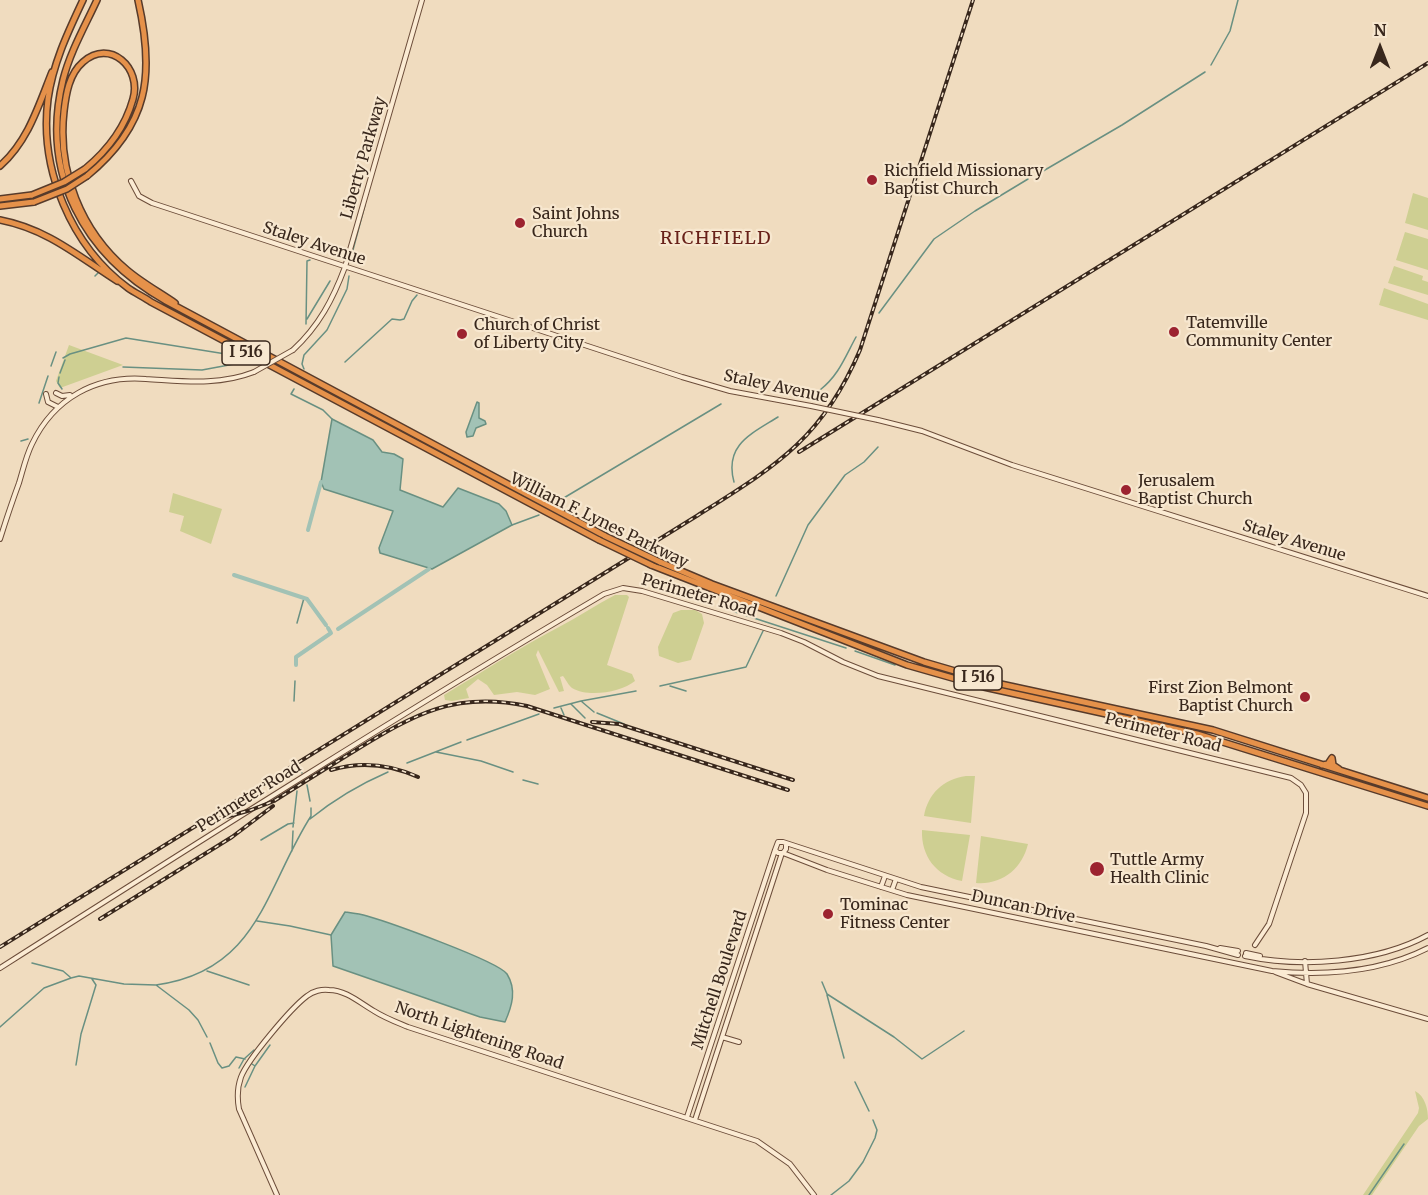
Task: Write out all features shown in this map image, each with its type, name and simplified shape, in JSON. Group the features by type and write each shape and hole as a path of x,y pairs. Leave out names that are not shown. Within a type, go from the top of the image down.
{"highway":[{"name":"William F. Lynes Parkway","path":"83,0 60,51 48,99 48,136 53,176 79,235 104,266 128,288 598,540 651,565 837,639 926,671 984,687 1197,734 1428,806"},
{"name":"William F. Lynes Parkway","path":"97,0 70,58 59,99 57,139 61,170 81,221 95,243 113,264 147,290 605,536 712,584 924,662 996,682 1193,725 1428,798"},
{"path":"0,206 34,202 61,192 87,176 106,160 121,141 133,121 142,98 146,74 147,51 138,0"},
{"path":"0,166 20,144 31,126 60,51"},
{"path":"0,199 32,195 64,182 85,169 108,147 121,128 136,90 135,80 129,66 120,58 110,54 93,56 82,62 66,96 62,125 63,148 67,174 74,195 89,226 119,262 145,283 210,325"},
{"path":"0,220 21,225 52,238 128,288"},
{"path":"1320,765 1327,764 1332,758 1334,766 1343,772"}],"street":[{"name":"Liberty Parkway","path":"0,539 31,445 59,406 74,394 118,379 214,382 237,378 254,372 293,350 321,318 334,296 345,267 422,0"},
{"name":"Staley Avenue","path":"131,181 137,194 148,202 682,377 730,391 878,420 928,433 1012,465 1428,596"},
{"path":"56,393 62,396 74,394"},
{"path":"46,394 48,402 59,406"},
{"name":"Perimeter Road","path":"0,968 499,656 604,594 623,588 642,591 781,633 878,676 1291,778 1301,785 1306,793 1306,813 1269,924 1255,945"},
{"path":"775,850 778,842 786,844"},
{"name":"Mitchell Boulevard","path":"695,1120 786,844"},
{"name":"Duncan Drive","path":"786,844 885,876 960,895 1238,953"},
{"name":"Mitchell Boulevard","path":"687,1117 775,850"},
{"name":"Duncan Drive","path":"775,850 792,858 881,887 937,902 1272,971"},
{"path":"780,861 792,858"},
{"path":"881,887 885,876"},
{"path":"892,890 896,879"},
{"path":"1246,955 1305,962 1336,960 1372,955 1397,948 1428,935"},
{"path":"1272,971 1305,973 1350,970 1377,966 1428,948"},
{"path":"1262,969 1264,958"},
{"path":"1305,962 1307,984"},
{"path":"1272,971 1307,984 1428,1019"},
{"name":"North Lightening Road","path":"277,1195 239,1109 237,1098 239,1084 242,1074 254,1055 288,1015 314,992 328,989 339,991 384,1017 408,1027 741,1135 769,1148 790,1164 814,1195"},
{"path":"722,1037 740,1042"},
{"path":"697,1086 705,1089"}],"green space":[{"path":"1413,193 1428,198 1428,230 1405,223"},
{"path":"1405,232 1428,239 1428,270 1396,260"},
{"path":"1394,266 1423,276 1422,280 1428,282 1428,295 1388,283"},
{"path":"1384,288 1428,304 1428,320 1379,305"},
{"path":"69,345 123,365 60,388 56,381"},
{"path":"173,493 222,509 211,544 180,531 184,516 169,512"},
{"path":"615,595 629,597 607,665 632,674 635,681 629,685 613,691 587,693 572,688 563,676 560,677 564,691 559,692 538,650 536,655 550,689 535,695 517,692 494,695 487,685 478,679 466,689 469,698 445,700 444,695"},
{"path":"681,610 695,610 702,614 704,623 691,660 678,663 659,656 658,647 673,613"},
{"path":"975,776 971,823 924,816 929,801 938,789 950,780"},
{"path":"922,830 970,835 962,881 945,875 932,863 924,848"},
{"path":"981,836 1028,844 1021,861 1010,874 994,881 976,883"},
{"path":"1415,1091 1425,1103 1428,1119 1419,1126 1372,1195 1363,1195 1418,1113"}],"shaded area":[{"path":"477,402 479,403 479,418 486,424 476,428 473,436 467,437 466,432"},
{"path":"332,419 373,440 382,452 394,454 403,459 400,490 443,507 458,488 499,504 506,511 512,525 432,569 380,553 379,548 393,511 324,489 321,482"},
{"path":"345,912 367,916 418,934 499,968 507,974 513,992 505,1022 480,1017 333,966 331,935"}],"waterway":[{"path":"1211,65 1230,31 1238,0"},
{"path":"1038,174 1122,125 1205,72"},
{"path":"879,313 934,239 1028,179"},
{"path":"350,261 365,205"},
{"path":"306,324 307,261 310,260"},
{"path":"95,276 98,273"},
{"path":"304,369 302,364 304,355 327,330 347,289 349,276"},
{"path":"307,319 330,281"},
{"path":"345,362 392,319 404,319 417,295"},
{"path":"820,390 837,372 856,337"},
{"path":"63,358 126,338 232,355 246,362"},
{"path":"51,366 56,352"},
{"path":"60,373 65,360"},
{"path":"123,367 202,370 245,362"},
{"path":"39,403 48,376"},
{"path":"59,377 58,383 62,389"},
{"path":"294,389 291,394 323,410 332,419"},
{"path":"557,502 721,404"},
{"path":"734,482 732,469 736,450 750,435 778,417"},
{"path":"21,441 28,439"},
{"path":"776,596 808,525 845,475 864,462 878,447"},
{"path":"308,530 321,482"},
{"path":"512,525 539,515"},
{"path":"338,629 429,569"},
{"path":"234,575 307,599 326,625"},
{"path":"297,623 304,598"},
{"path":"720,607 846,648"},
{"path":"296,665 296,657 331,633 328,628"},
{"path":"660,686 746,667 763,631"},
{"path":"855,651 895,665"},
{"path":"294,701 295,681"},
{"path":"670,686 686,691"},
{"path":"554,708 636,691"},
{"path":"581,701 594,712"},
{"path":"571,704 585,718"},
{"path":"561,708 564,715"},
{"path":"597,713 624,724"},
{"path":"467,740 539,714"},
{"path":"407,763 461,742"},
{"path":"436,752 481,761 513,772"},
{"path":"298,768 302,773"},
{"path":"310,819 348,792 388,772"},
{"path":"523,780 538,784"},
{"path":"307,785 310,801"},
{"path":"293,827 297,791"},
{"path":"156,985 190,977 217,963 238,944 255,922 269,897 311,816 311,808"},
{"path":"261,840 288,824 294,823"},
{"path":"292,851 293,831"},
{"path":"257,921 331,935"},
{"path":"32,963 63,971 70,977"},
{"path":"207,971 249,985"},
{"path":"0,1027 44,988 79,976 124,984 156,985 189,1010 198,1020 207,1037"},
{"path":"76,1065 81,1034 96,985 92,979"},
{"path":"822,982 827,994 894,1037 922,1059 964,1031"},
{"path":"827,995 844,1058"},
{"path":"210,1043 222,1068 229,1066 236,1057 245,1059"},
{"path":"252,1064 255,1066 270,1045"},
{"path":"239,1068 244,1059 254,1050"},
{"path":"245,1087 255,1066"},
{"path":"855,1082 869,1111"},
{"path":"831,1195 849,1181 863,1162 877,1130 873,1120"},
{"path":"1369,1195 1404,1144"}],"railway":[{"path":"0,947 695,517 749,482 793,449 829,407 860,350 973,0"},
{"path":"799,452 1428,63"},
{"path":"215,820 274,801 377,737 417,716 457,704 478,701 527,706 788,790"},
{"path":"592,722 619,724 793,780"},
{"path":"331,770 353,765 375,765 418,777"},
{"path":"100,919 232,837 273,806"}],"place":[{"name":"Richfield Missionary Baptist Church","path":"872,180"},
{"name":"Saint Johns Church","path":"520,223"},
{"name":"Tatemville Community Center","path":"1174,332"},
{"name":"Church of Christ of Liberty City","path":"462,334"},
{"name":"Jerusalem Baptist Church","path":"1126,490"},
{"name":"First Zion Belmont Baptist Church","path":"1305,697"},
{"name":"Tuttle Army Health Clinic","path":"1097,869"},
{"name":"Tominac Fitness Center","path":"828,914"}],"district":[{"name":"RICHFIELD","path":"716,239"}]}
